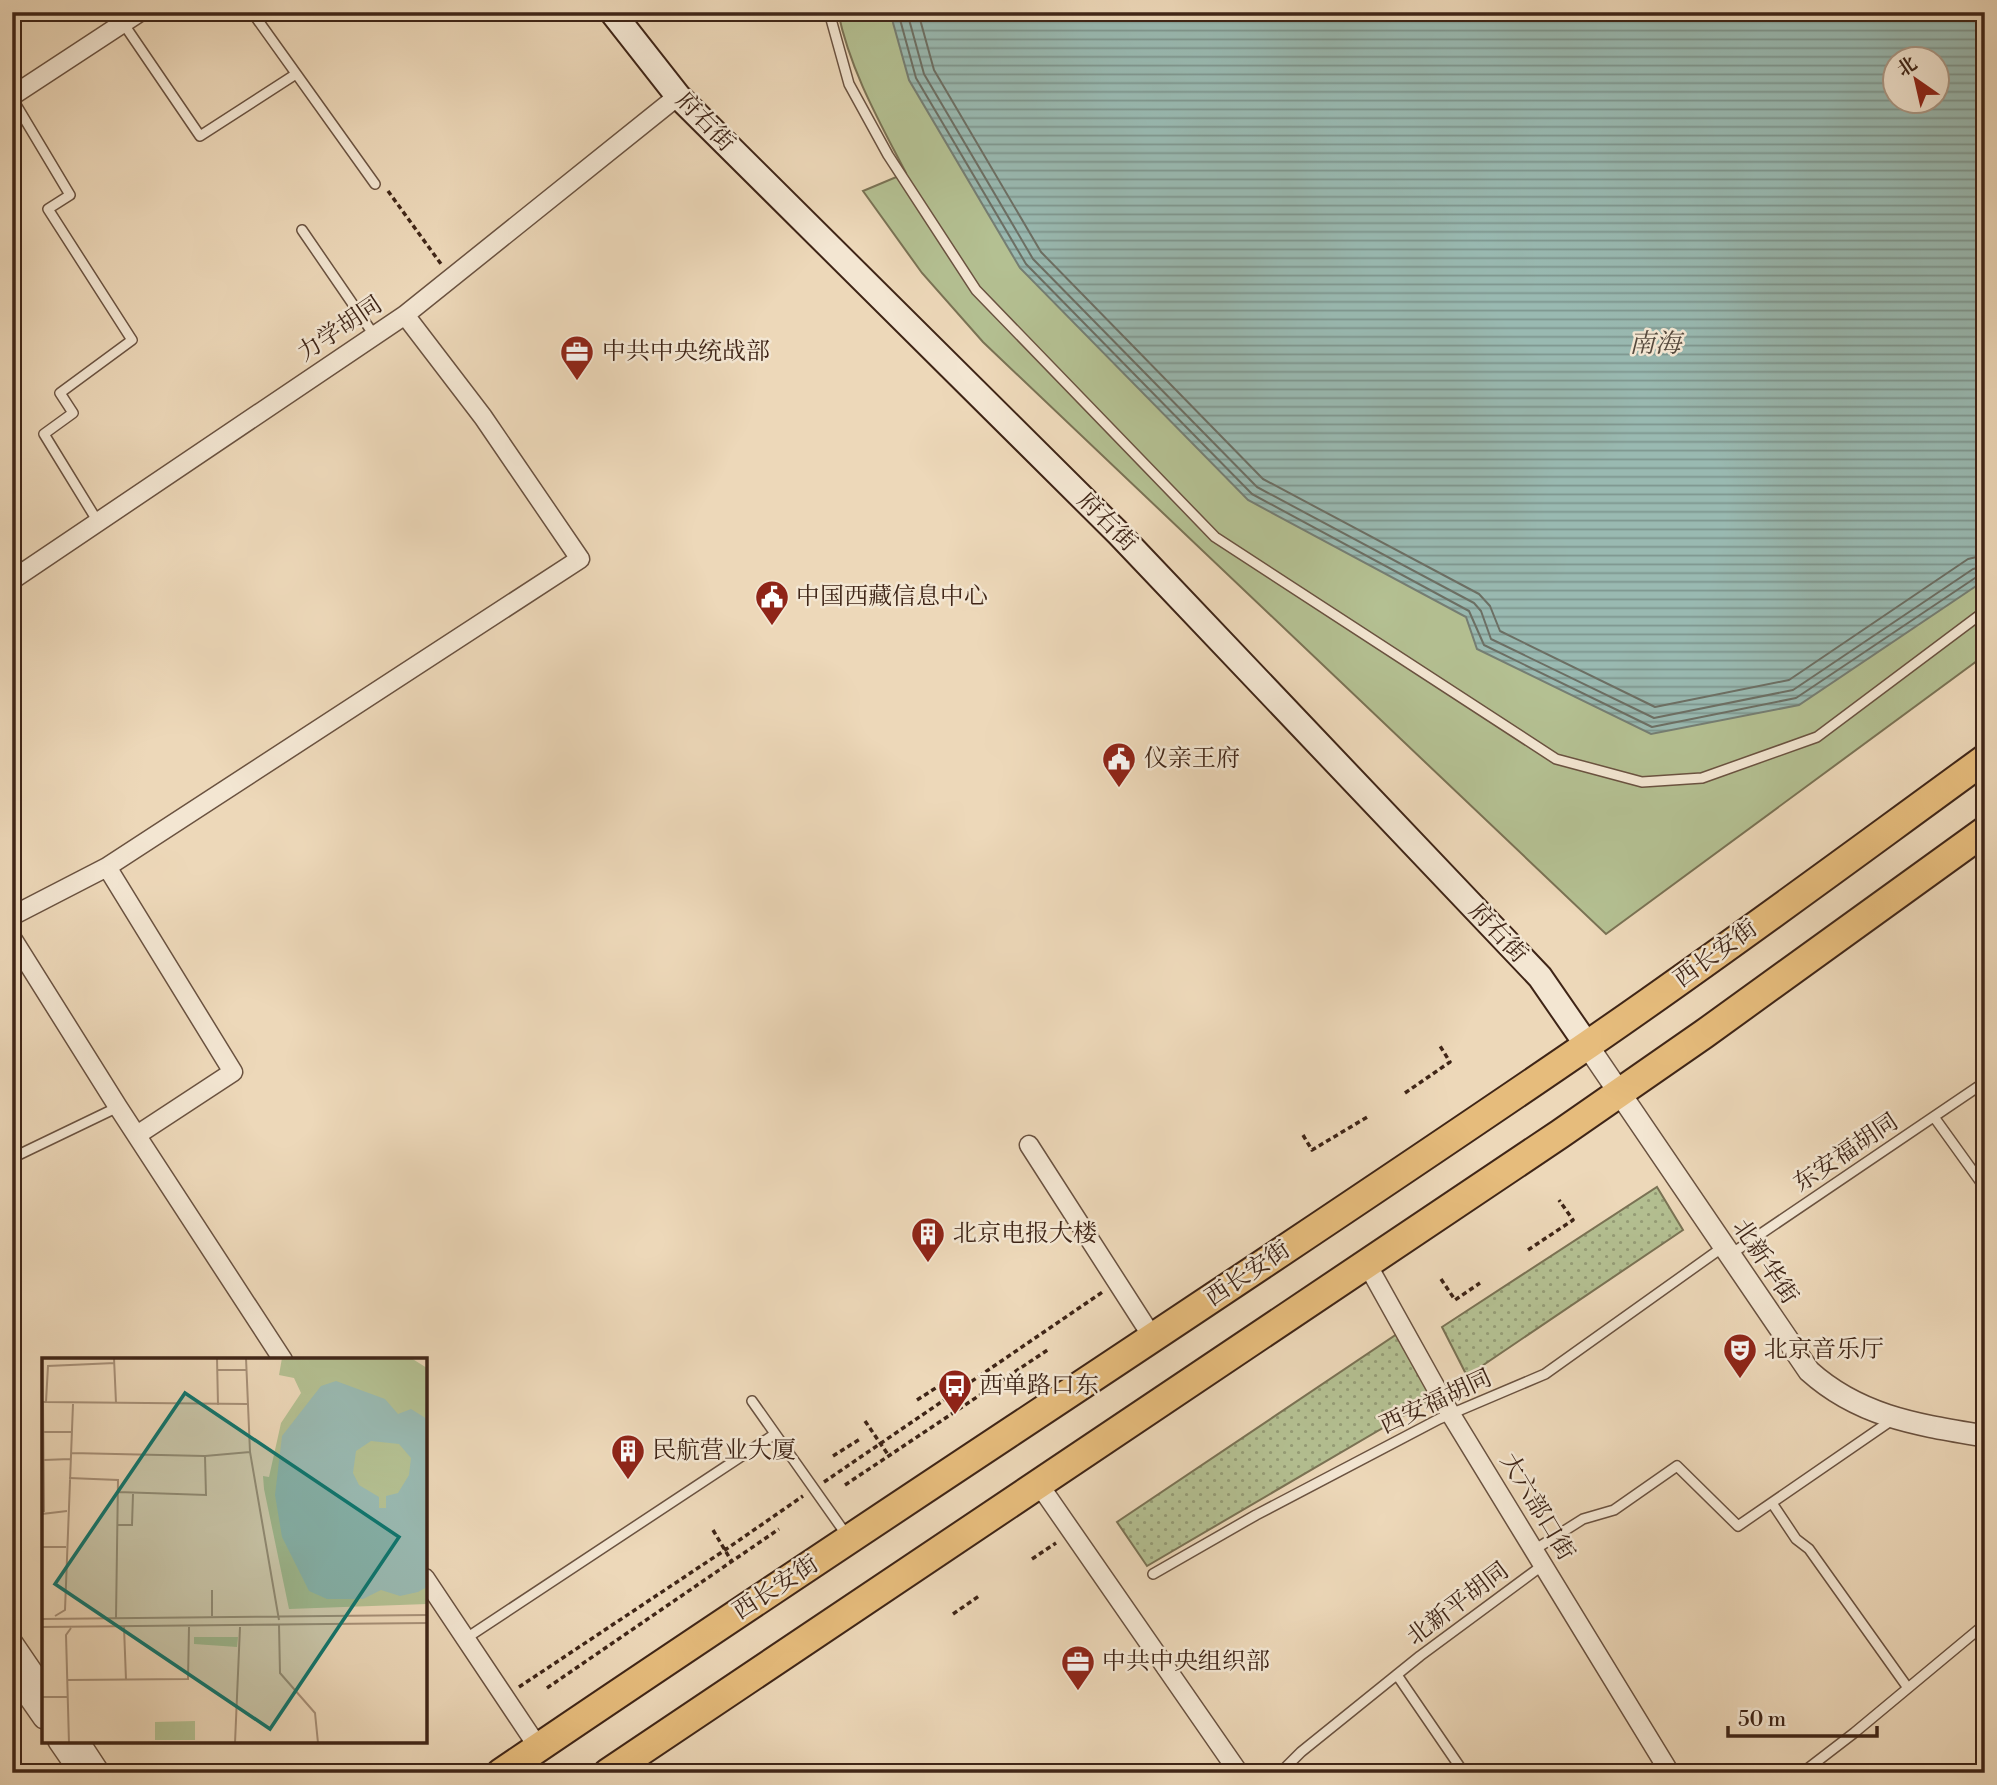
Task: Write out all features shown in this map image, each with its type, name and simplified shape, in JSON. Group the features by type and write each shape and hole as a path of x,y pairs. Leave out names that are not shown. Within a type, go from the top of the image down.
{"highway":[{"name":"西长安街","path":"501,1773 1587,1045 1985,760"},
{"path":"624,1768 1038,1483 1620,1092 1985,831"}],"main road":[{"name":"府右街","path":"612,12 678,96 1119,534 1540,977 1587,1045"}],"street":[{"path":"12,97 140,12"},
{"name":"力学胡同","path":"12,580 405,314 678,96"},
{"path":"12,916 107,867 580,559 483,417 405,314"},
{"path":"107,867 233,1072 137,1135"},
{"path":"12,938 118,1107 282,1358"},
{"name":"北新华街","path":"1587,1045 1809,1371 1823,1384 1853,1403 1895,1419 1985,1436"},
{"path":"1029,1145 1153,1338"},
{"name":"大六部口街","path":"1367,1264 1451,1413 1670,1773"},
{"path":"1038,1483 1239,1773"},
{"path":"427,1581 538,1747"},
{"path":"12,1643 42,1687"},
{"path":"12,1672 42,1715"},
{"path":"61,1743 81,1773"},
{"path":"79,1743 99,1773"}],"lane":[{"path":"252,12 374,184"},
{"path":"829,12 849,84 888,155 976,290 1215,537 1556,759 1642,782 1702,778 1817,737 1985,611"},
{"path":"122,23 200,136 296,74"},
{"path":"12,97 70,195 48,209 132,340 60,393 73,413 44,434 98,522"},
{"path":"302,230 374,335"},
{"name":"东安福胡同","path":"1727,1251 1985,1082"},
{"path":"12,1158 118,1107"},
{"path":"1934,1117 1985,1188"},
{"name":"西安福胡同","path":"1153,1574 1256,1515 1451,1413 1545,1374 1727,1251"},
{"path":"752,1401 850,1540"},
{"path":"1895,1419 1772,1503 1796,1539 1809,1549 1908,1688"},
{"path":"465,1639 775,1434"},
{"name":"北新平胡同","path":"1280,1773 1309,1745 1583,1519 1614,1510 1677,1466 1738,1526 1772,1503"},
{"path":"1802,1773 1985,1624"},
{"name":"北新平胡同","path":"1397,1675 1464,1773"}],"path":[{"path":"1405,1093 1450,1062 1440,1046"},
{"path":"1303,1135 1312,1150 1369,1116"},
{"path":"1528,1250 1573,1220 1559,1200"},
{"path":"1441,1279 1455,1300 1480,1283"},
{"path":"845,1485 1049,1349"},
{"path":"917,1400 943,1384"},
{"path":"865,1421 889,1456"},
{"path":"832,1456 860,1439"},
{"path":"547,1688 779,1529"},
{"path":"713,1530 732,1562"},
{"path":"1032,1559 1058,1542"},
{"path":"953,1614 979,1596"}],"green space":[{"name":"南海","path":"838,12 1985,12 1985,655 1606,934 983,342 922,273 863,191 906,173 866,95"},
{"path":"1657,1187 1683,1230 1467,1376 1442,1327"},
{"path":"1397,1334 1434,1398 1147,1566 1117,1522"}],"water":[{"name":"南海","path":"890,12 1985,12 1985,580 1799,705 1651,734 1477,649 1466,617 1248,500 1020,268 909,80"}],"place":[{"name":"中共中央统战部","path":"577,382"},
{"name":"中国西藏信息中心","path":"772,627"},
{"name":"仪亲王府","path":"1119,789"},
{"name":"北京电报大楼","path":"928,1264"},
{"name":"北京音乐厅","path":"1740,1380"},
{"name":"西单路口东","path":"955,1416"},
{"name":"民航营业大厦","path":"628,1481"},
{"name":"中共中央组织部","path":"1078,1692"}]}
